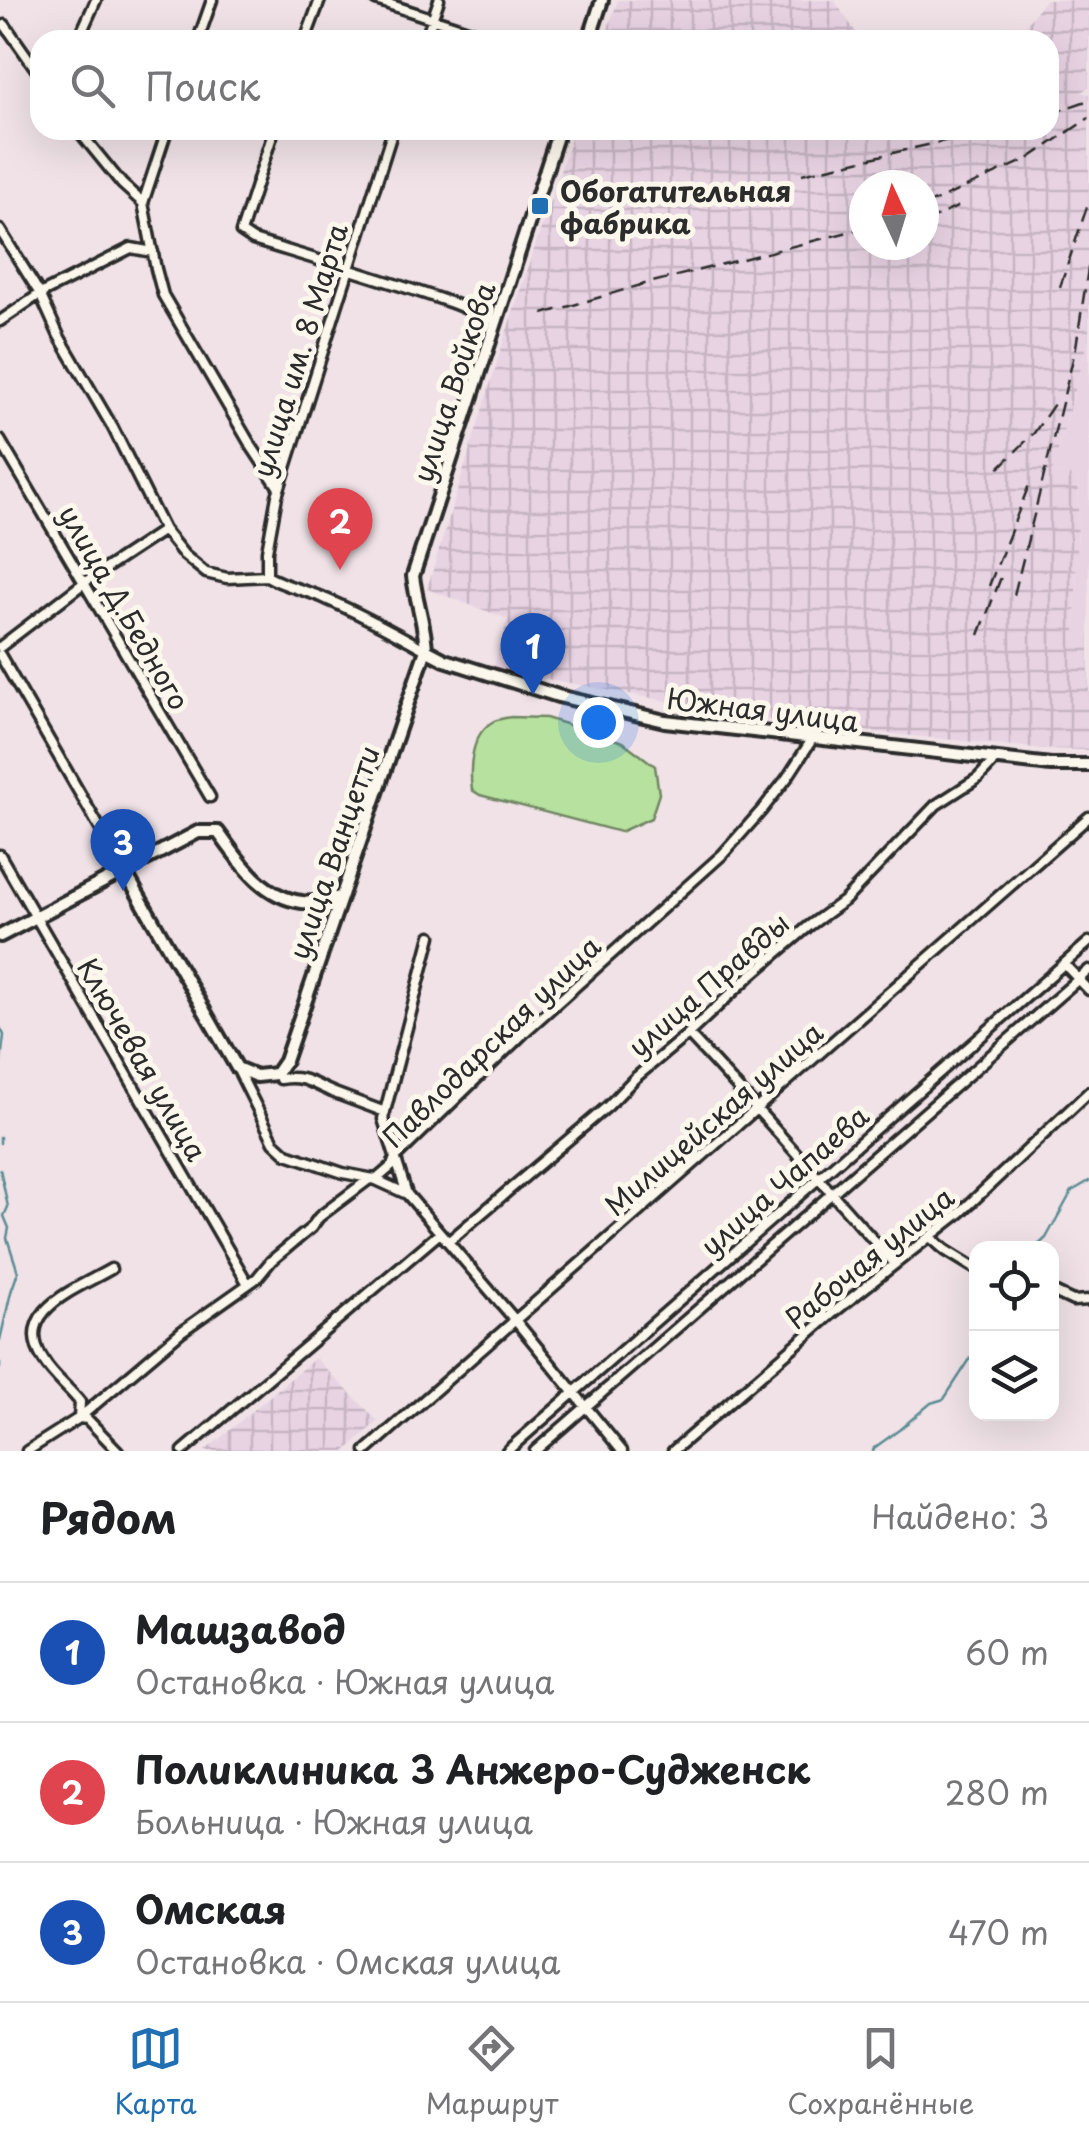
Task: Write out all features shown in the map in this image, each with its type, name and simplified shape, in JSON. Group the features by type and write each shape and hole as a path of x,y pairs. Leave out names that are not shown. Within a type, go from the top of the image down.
{"street":[{"path":"82,30 96,0"},
{"path":"202,30 212,0"},
{"path":"309,30 320,0"},
{"path":"376,0 467,30"},
{"path":"429,30 439,0"},
{"path":"592,30 602,0"},
{"path":"5,24 30,60"},
{"path":"86,140 122,184 143,202"},
{"path":"164,140 143,202 164,295 250,444 280,488"},
{"path":"271,140 240,232 253,240 458,304 496,321"},
{"name":"улица им. 8 Марта","path":"267,576 267,551 280,488 390,140"},
{"name":"улица Войкова","path":"426,650 412,576 556,140"},
{"path":"0,230 40,294 164,530 184,555 206,573 227,578 267,576"},
{"path":"0,321 40,294 132,248 152,252"},
{"name":"улица Д.Бедного","path":"0,440 210,797"},
{"path":"0,646 164,530"},
{"name":"Южная улица","path":"267,576 353,611 445,660 558,696 665,722 1051,765 1089,765"},
{"name":"улица Ванцетти","path":"280,1073 426,650"},
{"path":"0,655 237,1068 274,1142 287,1154 342,1173 374,1179 407,1194"},
{"name":"Павлодарская улица","path":"27,1451 79,1418 182,1330 248,1284 319,1217 392,1166 395,1158 528,1029 723,854 770,799 814,738"},
{"name":"улица Правды","path":"448,1242 608,1106 634,1078 794,939 845,900 936,805 978,778 996,759"},
{"name":"Милицейская улица","path":"366,1451 1089,817"},
{"path":"0,936 198,832 218,832 242,866 268,891 303,903 341,897"},
{"name":"Ключевая улица","path":"0,855 248,1284"},
{"path":"431,936 383,1119 407,1194 622,1451"},
{"name":"улица Чапаева","path":"507,1451 1089,942"},
{"path":"1064,964 1089,990"},
{"name":"улица Чапаева","path":"535,1451 1089,970"},
{"path":"688,1034 894,1263"},
{"path":"237,1068 256,1076 280,1073 312,1081 385,1112"},
{"name":"Рабочая улица","path":"672,1451 894,1263 961,1212 1089,1092"},
{"path":"183,1451 440,1232"},
{"path":"930,1236 969,1265"},
{"path":"112,1269 41,1312 35,1337 44,1362 80,1402 79,1418 87,1418 118,1451"},
{"path":"1059,1294 1073,1301 1089,1300"}],"shaded area":[{"path":"618,0 834,0 854,30 608,30"},
{"path":"1045,0 1089,0 1089,87 1081,92 1089,94 1089,339 1052,472 1079,477 1075,631 1089,634 1089,750 792,724 493,669 508,619 427,589 571,140 1059,140 1059,30 1022,30"},
{"path":"1088,342 1089,634 1075,632 1079,478 1052,472"},
{"path":"315,1358 378,1421 346,1451 205,1451"}],"green space":[{"path":"511,717 546,718 623,742 655,766 659,794 651,818 620,832 472,790 472,761 480,734 494,721"}],"waterway":[{"path":"0,1027 4,1035 0,1070"},
{"path":"0,1137 0,1143"},
{"path":"0,1169 8,1207 4,1216 9,1228 7,1238 18,1272 0,1340"},
{"path":"1043,1241 1072,1191 1089,1181"},
{"path":"873,1451 931,1403 944,1399 969,1361"},
{"path":"0,1363 0,1368"}],"railway":[{"path":"1059,110 1089,100"},
{"path":"1059,138 1089,118"},
{"path":"802,174 949,140"},
{"path":"939,199 1028,159 1056,140"},
{"path":"1060,287 1089,201"},
{"path":"939,216 961,205"},
{"path":"543,314 849,232"},
{"path":"1014,595 1076,347 1089,262"},
{"path":"999,468 1034,433 1054,404"},
{"path":"989,586 1029,485"},
{"path":"979,635 1003,572"}],"place":[{"name":"Обогатительная фабрика","path":"540,206"},
{"name":"Поликлиника 3 Анжеро-Судженск","path":"340,570"},
{"name":"Машзавод","path":"533,695"},
{"name":"Омская","path":"123,891"}]}
